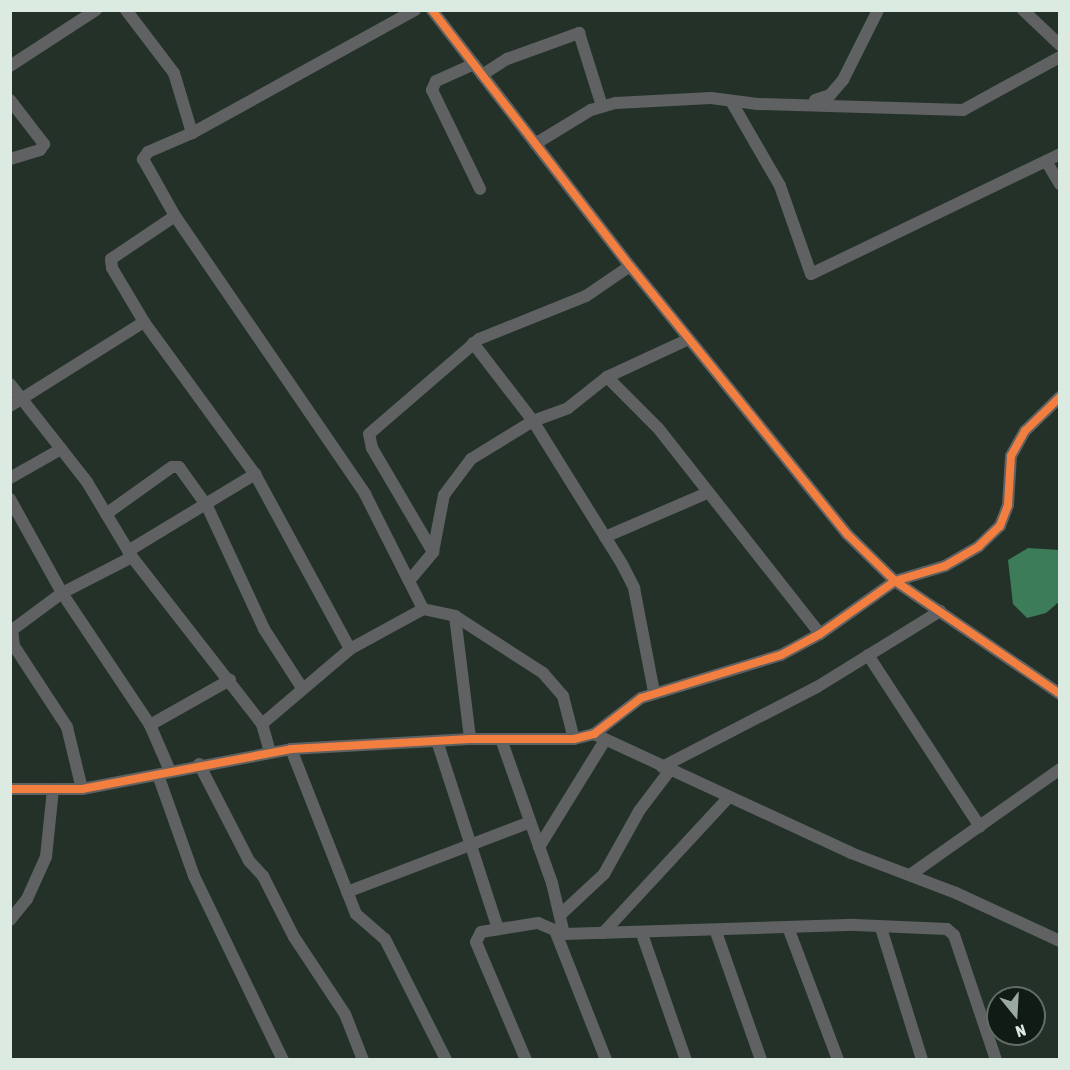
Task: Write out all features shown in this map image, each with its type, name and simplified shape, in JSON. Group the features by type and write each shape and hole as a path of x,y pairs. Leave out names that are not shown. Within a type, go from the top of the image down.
{"street":[{"path":"10,66 96,10"},
{"path":"126,10 174,73 192,133"},
{"path":"415,10 192,133 148,152 143,159 175,216 365,494 423,609"},
{"path":"432,10 630,266 805,486 895,581 1059,694"},
{"path":"808,103 830,95 843,80 878,10"},
{"path":"1023,10 1058,38"},
{"path":"482,75 507,59 579,33 602,106"},
{"path":"535,144 602,106 691,99 963,110 1059,57"},
{"path":"474,64 436,81 432,90 480,189"},
{"path":"10,100 44,144 40,150 10,159"},
{"path":"731,101 780,186 811,274 1059,154"},
{"path":"1046,161 1059,184"},
{"path":"175,216 110,262 144,322 255,474 350,649"},
{"path":"433,552 372,448 369,434 473,343 511,323 586,296 630,266"},
{"path":"10,406 144,322"},
{"path":"409,581 433,552 444,495 457,475 486,448 533,421 568,408 608,377 689,339"},
{"path":"473,343 533,421 634,588 654,692"},
{"path":"608,377 653,423 820,634"},
{"path":"10,384 61,449 130,554 262,724 270,752"},
{"path":"539,847 599,737 654,692 781,655 820,634 895,581 945,566 979,546 1000,526 1008,505 1011,456 1025,431 1059,397"},
{"path":"10,478 61,449"},
{"path":"105,513 176,466 207,506 254,610 302,688"},
{"path":"82,789 67,727 11,636 16,625 62,593 130,554 255,474"},
{"path":"605,537 707,493"},
{"path":"10,499 62,593 150,725 194,876 283,1059"},
{"path":"262,724 350,649 423,609 454,616 543,673 563,696 574,739"},
{"path":"560,915 604,874 666,768 817,687 940,611"},
{"path":"454,616 470,739"},
{"path":"868,655 980,827"},
{"path":"150,725 230,680"},
{"path":"10,789 82,789 199,764 291,749 470,739 599,737 728,798 1059,941"},
{"path":"501,739 560,915 560,934 606,1059"},
{"path":"437,741 498,929"},
{"path":"291,749 347,892 362,923 385,939 446,1059"},
{"path":"199,764 249,861 263,876 294,937 345,1014 363,1059"},
{"path":"910,875 1059,769"},
{"path":"10,920 27,899 46,857 53,789"},
{"path":"603,933 728,798"},
{"path":"347,892 530,822"},
{"path":"526,1059 476,942 482,932 545,923 560,934 716,932 855,926 952,931 996,1059"},
{"path":"881,928 922,1059"},
{"path":"789,930 838,1059"},
{"path":"716,932 761,1059"},
{"path":"642,934 686,1059"}],"shaded area":[{"path":"1028,548 1059,550 1060,601 1046,613 1027,618 1013,604 1008,560"}],"cycle path":[{"path":"432,10 630,266 848,535 895,581 1060,694"},
{"path":"10,789 82,789 291,749 470,739 574,739 594,734 641,698 781,655 820,634 895,581 945,566 979,546 1000,526 1008,505 1011,456 1025,431 1060,397"}]}
